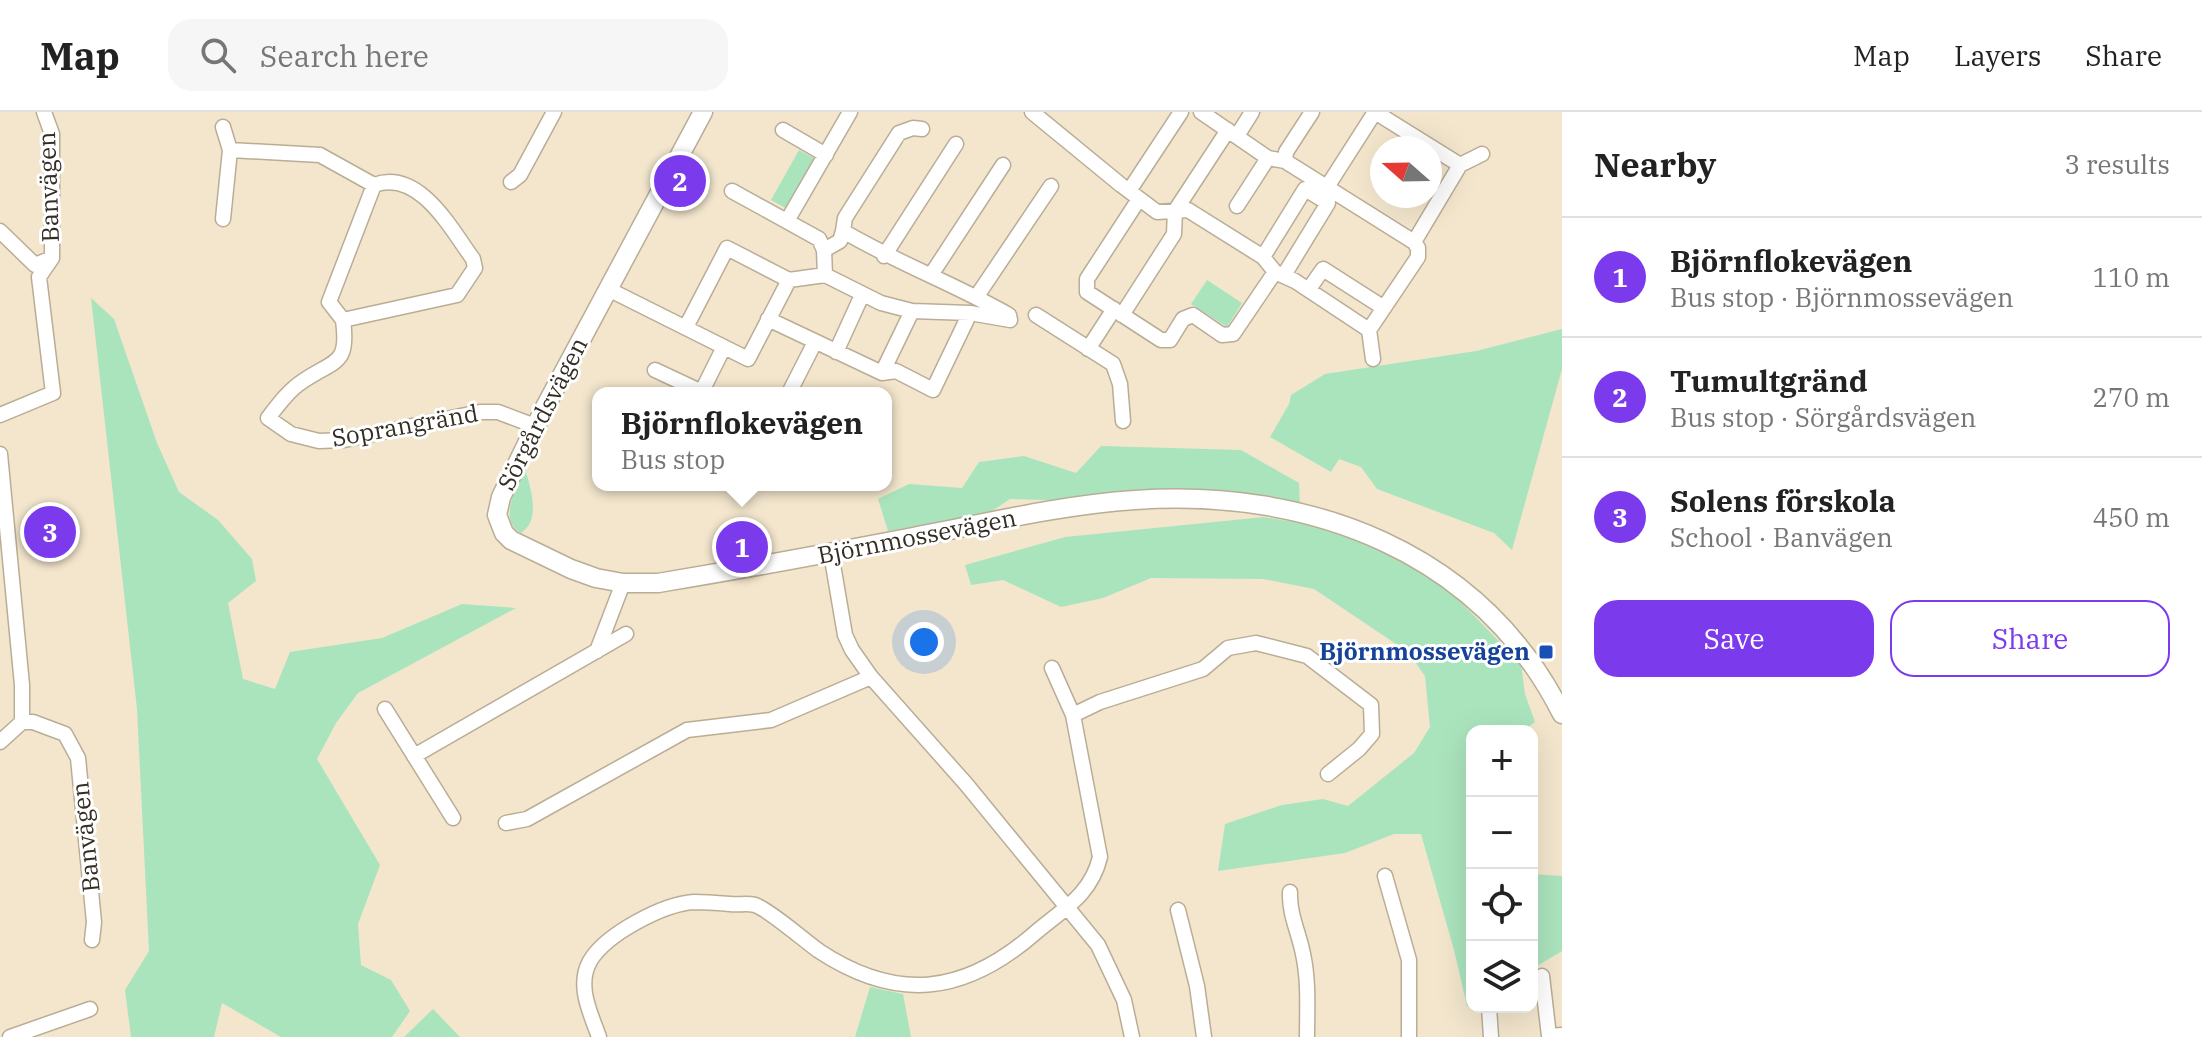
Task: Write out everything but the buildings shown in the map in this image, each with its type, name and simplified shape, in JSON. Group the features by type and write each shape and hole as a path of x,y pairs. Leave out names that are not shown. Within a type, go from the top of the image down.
{"street":[{"name":"Banvägen","path":"0,415 53,393 39,277 52,258 52,134 44,112"},
{"path":"511,182 520,175 554,112"},
{"name":"Sörgårdsvägen","path":"511,540 501,526 498,506 535,426 703,112"},
{"path":"787,221 850,112"},
{"path":"1032,112 1157,212 1188,210 1263,257 1279,274 1309,289 1369,330"},
{"path":"1181,112 1087,279 1087,292 1161,340 1170,340 1183,319 1193,315 1222,335 1233,334 1328,203 1323,192"},
{"path":"1201,112 1268,158 1285,161 1323,192 1414,242 1418,257 1369,330 1373,359"},
{"path":"1088,349 1174,234 1175,211 1232,133 1252,112"},
{"path":"1285,161 1286,152 1312,112"},
{"path":"1323,192 1375,112 1460,165"},
{"path":"223,127 230,150 223,219"},
{"path":"824,250 840,241 845,218 899,133 913,128 922,129"},
{"path":"783,130 826,155"},
{"path":"884,256 956,144"},
{"path":"230,150 320,155 374,185 386,180 405,184 435,207 473,259 475,268 457,295 343,320"},
{"path":"1414,242 1460,165 1482,154"},
{"path":"1237,206 1268,158"},
{"path":"931,275 1003,165"},
{"name":"Soprangränd","path":"374,185 329,302 343,320 347,344 342,356 293,389 268,418 291,434 319,441 344,440 480,412 498,412 535,426"},
{"path":"977,296 1051,186"},
{"path":"1263,257 1305,189 1323,192"},
{"path":"732,191 819,239 824,250 825,275"},
{"path":"0,231 35,265 52,258"},
{"path":"686,327 727,248 789,280 825,275 881,303 912,311 970,313 1010,320 1009,315 977,296 884,256 843,231"},
{"path":"1309,289 1323,269 1384,308"},
{"path":"608,289 748,359 789,280"},
{"path":"836,352 862,295"},
{"path":"882,373 912,311"},
{"path":"768,319 882,373 896,371 933,390 970,313"},
{"path":"1036,315 1113,364 1120,384 1123,421"},
{"path":"792,387 815,342"},
{"path":"705,387 724,347"},
{"path":"655,370 690,387"},
{"path":"0,454 4,557 22,685 22,722 0,742"},
{"name":"Björnmossevägen","path":"511,540 596,578 623,583 658,583 1043,513 1135,500 1195,499 1256,504 1305,513 1355,528 1399,548 1443,574 1502,626 1531,662 1562,714"},
{"path":"831,553 845,635 852,650 871,677 966,784 1098,945 1124,1000 1132,1037"},
{"path":"597,651 623,583"},
{"path":"414,756 626,634"},
{"path":"1073,715 1100,702 1203,669 1228,648 1256,643 1307,656 1371,705 1372,734 1328,774"},
{"path":"599,1037 585,998 590,962 607,943 629,926 691,902 756,906 855,973 896,985 932,986 964,977 1016,950 1085,891 1095,876 1100,857 1073,715 1052,668"},
{"path":"506,823 527,819 687,730 771,720 871,677"},
{"path":"385,709 453,818"},
{"name":"Banvägen","path":"22,722 33,722 65,734 78,758 94,922 92,940"},
{"path":"1385,876 1409,960 1409,1037"},
{"path":"1290,892 1289,905 1303,955 1307,1037"},
{"path":"1178,910 1197,986 1204,1037"},
{"path":"1538,978 1542,976 1553,1036"},
{"path":"10,1037 90,1009"},
{"path":"1489,1013 1491,1037"}],"green space":[{"path":"799,150 817,160 789,210 771,200"},
{"path":"1207,280 1242,303 1227,327 1191,304"},
{"path":"91,298 114,319 157,443 179,492 218,520 252,559 256,581 228,603 243,679 275,689 290,652 382,638 462,604 516,608 358,693 336,723 317,759 380,865 358,924 361,965 391,980 410,1011 392,1037 281,1037 222,1003 214,1037 131,1037 125,990 149,951 137,709"},
{"path":"1562,329 1562,369 1512,550 1494,533 1377,489 1361,467 1339,459 1331,472 1270,437 1291,395 1325,374 1476,351"},
{"path":"1101,446 1241,450 1299,483 1300,507 1010,499 986,515 888,531 878,499 909,484 962,488 979,462 1024,456 1076,473"},
{"path":"525,468 533,512 521,533 510,520 510,511"},
{"path":"1264,517 1339,530 1399,558 1452,593 1521,664 1525,694 1535,722 1531,725 1466,725 1466,1002 1421,834 1394,834 1345,853 1218,871 1225,824 1282,805 1323,799 1348,806 1414,753 1430,727 1425,676 1408,652 1314,589 1263,579 1151,578 1103,598 1061,607 1003,580 971,585 965,565 1065,537"},
{"path":"1538,874 1562,876 1562,951 1538,965"},
{"path":"870,987 903,994 911,1037 855,1037"},
{"path":"433,1009 460,1037 404,1037"}],"place":[{"name":"Tumultgränd","path":"680,181"},
{"name":"Solens förskola","path":"50,532"},
{"name":"Björnflokevägen","path":"742,547"},
{"name":"Björnmossevägen","path":"1546,652"}]}
